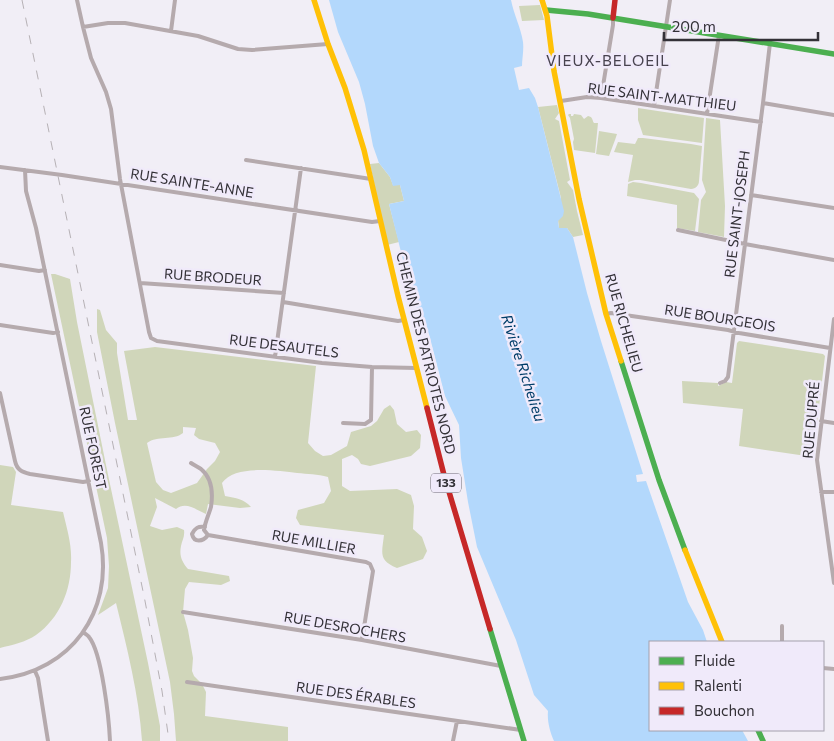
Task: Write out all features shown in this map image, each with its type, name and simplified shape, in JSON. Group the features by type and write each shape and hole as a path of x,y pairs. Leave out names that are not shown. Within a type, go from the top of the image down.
{"main road":[{"name":"CHEMIN DES PATRIOTES NORD","path":"314,0 356,122 416,368 449,493 524,741"},
{"name":"RUE RICHELIEU","path":"542,0 546,10 554,70 579,199 606,314 662,489 689,562 722,641"},
{"path":"613,18 615,0"},
{"path":"546,10 613,18 834,54"}],"street":[{"path":"77,0 91,58 110,105 121,184 140,283"},
{"path":"170,30 175,0"},
{"path":"654,106 670,0"},
{"path":"601,98 613,18"},
{"path":"83,27 108,23 126,23 170,30 244,50 328,44"},
{"path":"707,114 719,35"},
{"name":"RUE SAINT-JOSEPH","path":"720,383 728,377 770,43"},
{"name":"RUE SAINT-MATTHIEU","path":"561,101 587,97 601,98 761,122"},
{"path":"763,104 834,115"},
{"path":"246,160 371,179"},
{"name":"RUE SAINTE-ANNE","path":"0,168 25,170 372,222 380,221"},
{"path":"275,357 301,168"},
{"name":"RUE FOREST","path":"0,679 35,671 73,644 91,620 101,592 104,566 89,481 35,221 26,190 25,170"},
{"path":"751,195 834,208"},
{"path":"678,230 834,260"},
{"path":"0,265 45,270"},
{"name":"RUE BRODEUR","path":"140,283 284,293"},
{"name":"RUE DESAUTELS","path":"140,283 149,332 151,338 156,341 275,357 372,367 416,368"},
{"path":"283,302 398,321 404,320"},
{"name":"RUE BOURGEOIS","path":"606,314 611,313 734,331 830,348"},
{"name":"RUE DUPRÉ","path":"834,319 817,460 834,583"},
{"path":"0,325 53,333 58,332"},
{"path":"829,360 834,361"},
{"path":"343,423 365,424 371,420 372,367"},
{"path":"0,393 14,461 18,469 30,474 83,482 89,481"},
{"path":"821,421 834,423"},
{"name":"RUE MILLIER","path":"191,463 201,468 207,475 212,491 211,505 205,526 196,528 192,538 199,541 208,535 370,564 373,571 362,640"},
{"path":"821,492 834,492"},
{"path":"205,526 204,530 208,535"},
{"name":"RUE DESROCHERS","path":"183,612 362,640 501,666"},
{"path":"782,626 782,641"},
{"path":"83,632 89,637 97,658 105,697 110,741"},
{"path":"35,671 38,678 48,741"},
{"name":"RUE DES ÉRABLES","path":"188,682 521,730"},
{"path":"453,741 457,721"}],"green space":[{"path":"540,5 544,20 522,21 519,6"},
{"path":"557,105 559,113 555,119 559,121 570,180 567,182 573,190 583,235 573,237 567,228 559,228 558,220 561,198 538,107"},
{"path":"638,108 704,118 702,143 643,135 638,120"},
{"path":"569,114 571,116 574,114 581,115 584,119 590,116 594,123 598,123 595,153 574,150 574,139"},
{"path":"706,118 720,120 725,206 724,237 698,232 701,200 706,192 702,180"},
{"path":"599,131 617,134 609,156 596,154"},
{"path":"638,138 702,146 697,186 691,189 640,180 628,182 633,155 614,152 618,142 635,144"},
{"path":"379,163 390,177 393,185 400,185 404,201 389,204 399,242 387,245 370,164"},
{"path":"633,182 694,193 699,199 695,231 677,228 677,205 627,196 628,184"},
{"path":"51,274 70,279 107,470 148,663 160,726 160,741 142,741 135,689 116,603 98,615 108,588 107,538"},
{"path":"97,309 100,310 106,330 117,343 128,420 137,420 124,351 155,347 316,366 308,443 323,456 331,455 347,446 351,432 371,426 377,421 384,409 390,405 394,410 397,424 406,432 417,430 421,435 420,448 411,456 370,466 361,464 352,455 342,459 342,486 350,491 397,489 411,495 414,506 413,529 422,537 427,551 423,559 397,568 384,559 382,551 384,535 300,525 296,518 298,510 324,503 331,491 328,477 268,470 236,473 222,483 225,496 236,498 251,507 240,508 208,504 206,514 187,506 176,509 155,498 157,507 150,526 162,530 177,527 184,530 180,553 188,569 229,576 230,581 221,585 189,582 185,589 183,612 193,658 192,671 206,692 205,716 288,727 288,741 176,741 170,682 97,332","holes":["183,427 196,428 194,435 199,439 215,443 220,452 197,483 171,493 163,490 156,482 147,443 156,439 179,435 183,433"]},
{"path":"739,341 823,354 825,356 813,457 739,446 743,409 683,403 682,381 718,383 718,386 726,382 732,383 737,343"},
{"path":"0,465 13,467 16,472 11,505 63,512 71,556 69,583 58,612 52,620 36,635 19,643 0,648"}],"water":[{"name":"Rivière Richelieu","path":"329,0 511,0 523,45 522,66 514,68 519,90 529,88 538,107 564,211 563,216 558,221 559,228 567,228 573,237 601,341 643,474 636,475 637,482 646,481 688,602 707,641 649,641 649,731 743,731 748,741 554,741 549,726 548,711 534,695 516,640 477,547 461,458 459,425 445,396 429,334 413,300 389,204 404,201 400,185 393,186 390,177 379,163 373,146 359,82 338,32"}],"railway":[{"path":"22,0 145,601 162,691 169,741"}],"traffic: fast":[{"path":"546,10 588,14 834,54"},
{"path":"621,361 659,480 685,550"},
{"path":"490,629 524,741"},
{"path":"758,731 763,741"}],"traffic: slow":[{"path":"314,0 345,88 364,150 398,296 427,408"},
{"path":"542,0 547,16 554,71 579,199 606,314 621,361"},
{"path":"685,550 722,641"}],"traffic: jam":[{"path":"613,18 615,0"},
{"path":"427,408 444,475 490,629"}],"district":[{"name":"VIEUX-BELOEIL","path":"608,61"}]}
